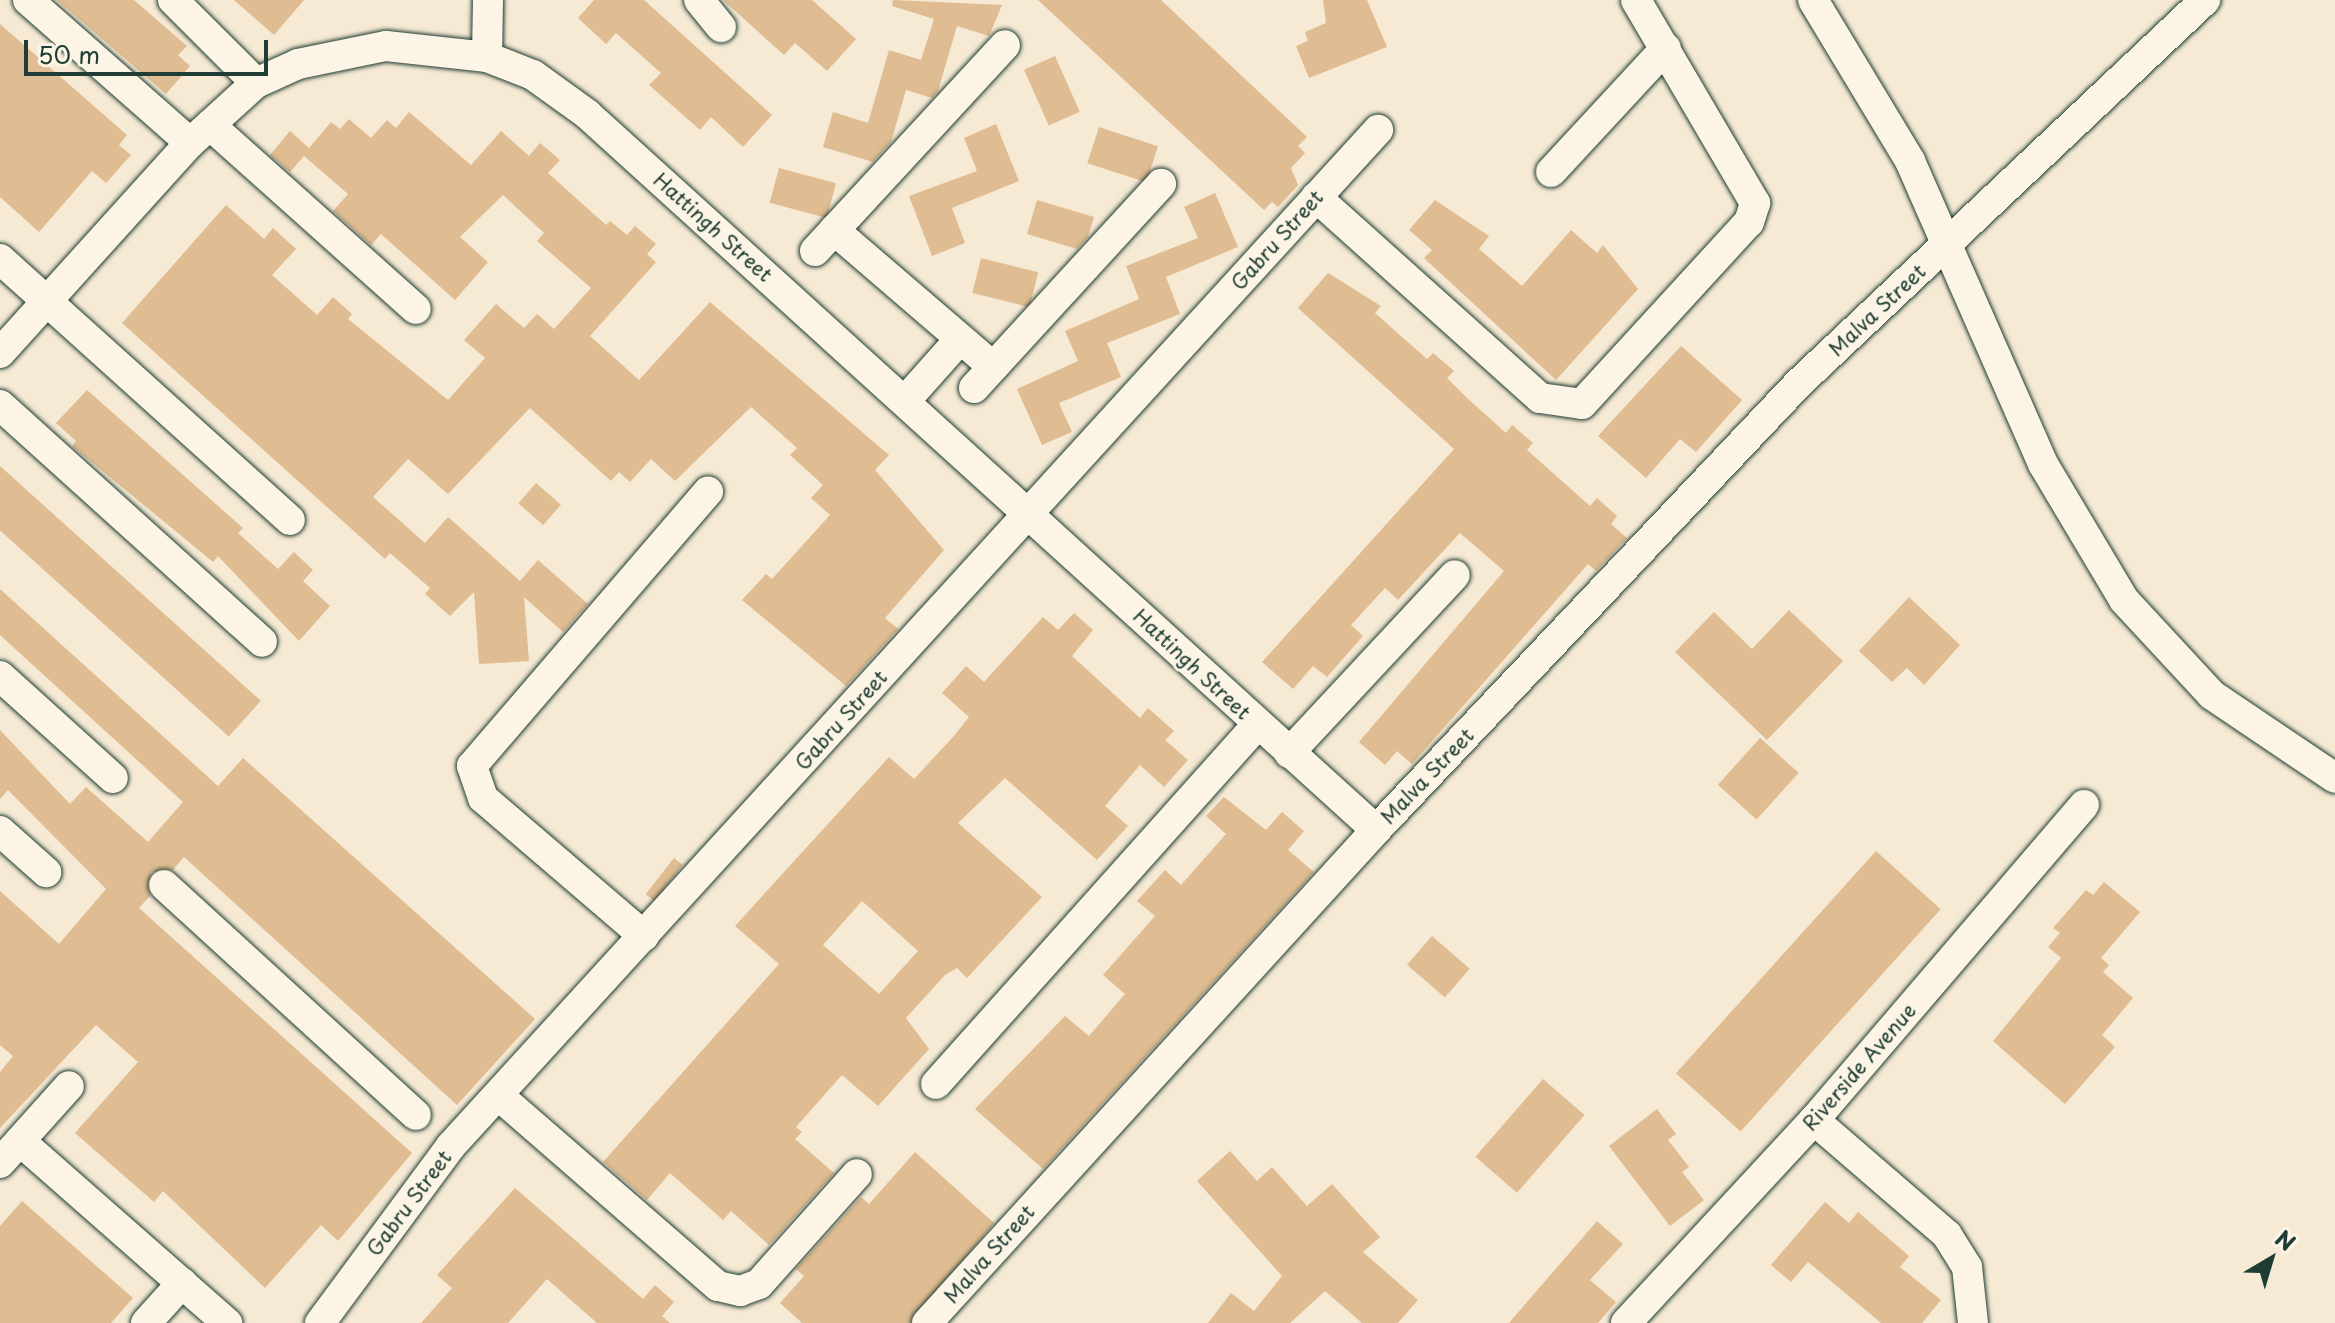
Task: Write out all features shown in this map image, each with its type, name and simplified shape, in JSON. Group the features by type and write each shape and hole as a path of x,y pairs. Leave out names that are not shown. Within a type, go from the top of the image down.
{"street":[{"path":"28,0 416,309"},
{"path":"173,0 256,83"},
{"path":"487,57 488,0"},
{"path":"699,0 721,27"},
{"path":"1316,197 1540,398 1582,404 1749,222 1755,203 1636,0"},
{"path":"1813,0 1910,161 1945,247 2043,464 2124,600 2212,695 2335,778"},
{"name":"Malva Street","path":"927,1323 1376,830 1798,384 2205,0"},
{"path":"1005,45 825,240 960,339 984,377 1161,184"},
{"name":"Hattingh Street","path":"0,353 200,134 256,83 298,64 386,46 487,57 533,75 587,114 1376,830"},
{"path":"1551,172 1666,48"},
{"name":"Gabru Street","path":"320,1323 433,1131 498,1095 1378,130"},
{"path":"0,259 290,520"},
{"path":"905,401 960,339"},
{"path":"0,405 262,642"},
{"path":"644,936 490,805 472,766 708,492"},
{"path":"1289,753 1455,575"},
{"path":"0,676 113,778"},
{"path":"936,1084 1257,725"},
{"name":"Riverside Avenue","path":"1626,1323 1814,1120 2084,805"},
{"path":"0,831 46,872"},
{"path":"164,885 433,1131"},
{"path":"0,1163 69,1086"},
{"path":"498,1095 718,1286 740,1291 759,1284 857,1174"},
{"path":"1814,1120 1947,1235 1967,1267 1973,1323"},
{"path":"20,1141 227,1323"},
{"path":"146,1323 182,1283"}],"building":[{"path":"57,0 134,0 187,46 178,55 190,66 166,94"},
{"path":"234,0 304,0 274,35"},
{"path":"594,0 644,0 772,115 743,147 711,117 700,130 649,85 661,73 616,33 606,44 578,18"},
{"path":"723,0 812,0 856,39 827,71 795,43 784,55"},
{"path":"893,0 1002,5 989,36 957,26 938,91 932,98 906,90 891,142 873,162 823,147 833,112 868,123 889,50 921,60 934,19 892,6"},
{"path":"1038,0 1161,0 1307,137 1298,146 1305,153 1291,168 1298,185 1278,207 1272,202 1264,210"},
{"path":"1323,0 1367,0 1387,47 1309,78 1296,46 1308,41 1305,32 1326,23"},
{"path":"0,24 127,135 119,145 131,155 106,183 92,171 39,232 0,197"},
{"path":"1055,56 1080,112 1049,126 1024,70"},
{"path":"409,112 471,165 501,131 529,156 540,143 560,160 548,173 606,225 610,221 627,235 635,226 656,244 647,254 656,262 590,336 639,380 710,302 889,455 875,470 944,550 885,618 898,629 846,686 742,600 766,574 772,579 830,515 811,498 823,485 790,455 797,448 751,407 675,481 651,459 630,482 619,472 611,481 530,408 448,494 408,459 373,497 425,543 448,517 520,581 538,560 588,604 563,632 524,597 529,661 479,664 474,592 450,616 425,594 430,588 390,553 385,559 122,323 226,205 264,239 273,228 296,249 272,275 317,315 333,297 352,314 348,319 448,400 485,358 464,340 496,304 524,328 537,314 554,329 591,288 537,241 544,233 503,195 460,237 488,262 455,300 381,234 371,245 333,211 348,194 304,156 290,172 270,155 290,131 309,148 331,122 340,129 349,119 371,138 387,120 396,128"},
{"path":"996,124 1019,181 952,208 965,243 932,256 909,196 977,171 964,138"},
{"path":"1099,127 1158,146 1146,182 1087,163"},
{"path":"779,168 836,183 827,218 770,203"},
{"path":"1215,193 1238,247 1166,277 1180,314 1107,343 1121,377 1059,403 1072,432 1042,445 1017,389 1078,361 1065,331 1139,299 1126,266 1198,238 1184,207"},
{"path":"1037,200 1094,217 1088,237 1077,249 1027,234"},
{"path":"1435,200 1489,236 1479,249 1522,286 1571,230 1597,253 1603,245 1638,289 1556,380 1424,258 1432,250 1409,230"},
{"path":"981,258 1038,272 1030,307 972,293"},
{"path":"1328,273 1381,306 1375,313 1427,359 1433,353 1454,371 1447,378 1467,398 1506,433 1512,425 1533,443 1527,450 1590,506 1597,498 1617,516 1611,524 1627,538 1596,571 1588,564 1412,764 1397,751 1385,765 1359,742 1504,571 1460,533 1398,600 1385,588 1351,625 1363,636 1327,677 1313,666 1293,689 1262,662 1454,449 1298,308"},
{"path":"1681,346 1742,400 1696,452 1680,439 1646,478 1598,436"},
{"path":"87,390 243,528 238,533 278,569 294,552 313,570 303,581 330,606 299,641 218,556 213,562 72,446 76,441 56,423"},
{"path":"0,466 261,701 229,737 0,531"},
{"path":"536,483 561,505 543,525 518,503"},
{"path":"0,589 218,786 243,758 535,1019 457,1105 184,857 173,870 151,872 150,896 139,908 412,1153 338,1241 321,1225 265,1288 163,1191 154,1202 75,1133 138,1062 96,1025 0,1128 0,1072 13,1056 0,1045 0,891 59,944 106,889 8,790 0,799 0,730 70,804 86,787 148,842 183,802 0,635"},
{"path":"1909,597 1960,645 1924,685 1907,668 1892,682 1859,651"},
{"path":"1789,610 1843,661 1767,740 1675,652 1714,612 1752,649"},
{"path":"1074,613 1093,630 1072,656 1140,718 1148,708 1174,731 1165,740 1188,760 1164,787 1140,765 1105,806 1128,826 1097,860 1005,778 958,823 1042,897 967,978 957,968 945,975 906,1018 929,1049 878,1106 842,1075 796,1127 802,1132 795,1139 834,1173 769,1245 731,1211 723,1220 670,1173 647,1200 603,1162 779,964 735,926 889,757 914,779 953,737 969,717 942,693 966,666 984,682 1043,617 1058,630","holes":["862,901 918,951 879,994 823,945"]},
{"path":"1760,738 1799,773 1756,820 1718,785"},
{"path":"1224,797 1266,830 1282,812 1304,831 1288,850 1314,872 1043,1169 975,1109 1065,1016 1089,1036 1125,994 1103,975 1155,916 1137,901 1165,870 1181,885 1226,834 1206,816"},
{"path":"1876,851 1941,909 1741,1131 1676,1073"},
{"path":"674,858 683,865 654,901 646,894"},
{"path":"2104,882 2140,912 2101,958 2109,965 2103,972 2133,998 2102,1035 2115,1047 2065,1104 1993,1041 2061,958 2048,947 2060,933 2053,928 2086,890 2093,895"},
{"path":"1432,936 1470,969 1445,997 1407,965"},
{"path":"1543,1079 1585,1115 1517,1193 1475,1157"},
{"path":"1657,1109 1676,1134 1668,1140 1689,1167 1682,1172 1704,1200 1670,1226 1609,1146"},
{"path":"1230,1151 1257,1181 1272,1167 1307,1206 1332,1184 1380,1237 1363,1252 1418,1300 1398,1323 1362,1323 1325,1291 1290,1323 1208,1323 1231,1293 1254,1311 1282,1276 1197,1181"},
{"path":"915,1152 994,1223 910,1323 802,1323 780,1303 804,1276 796,1269 861,1197 869,1204"},
{"path":"515,1188 643,1299 655,1285 674,1302 662,1316 670,1323 597,1323 547,1279 508,1323 421,1323 452,1288 437,1275"},
{"path":"22,1201 133,1298 111,1323 0,1323 0,1226"},
{"path":"1825,1202 1849,1223 1858,1212 1909,1256 1900,1267 1941,1300 1922,1323 1881,1323 1808,1262 1791,1282 1771,1265"},
{"path":"1597,1221 1623,1244 1590,1280 1616,1302 1598,1323 1509,1323"}]}
